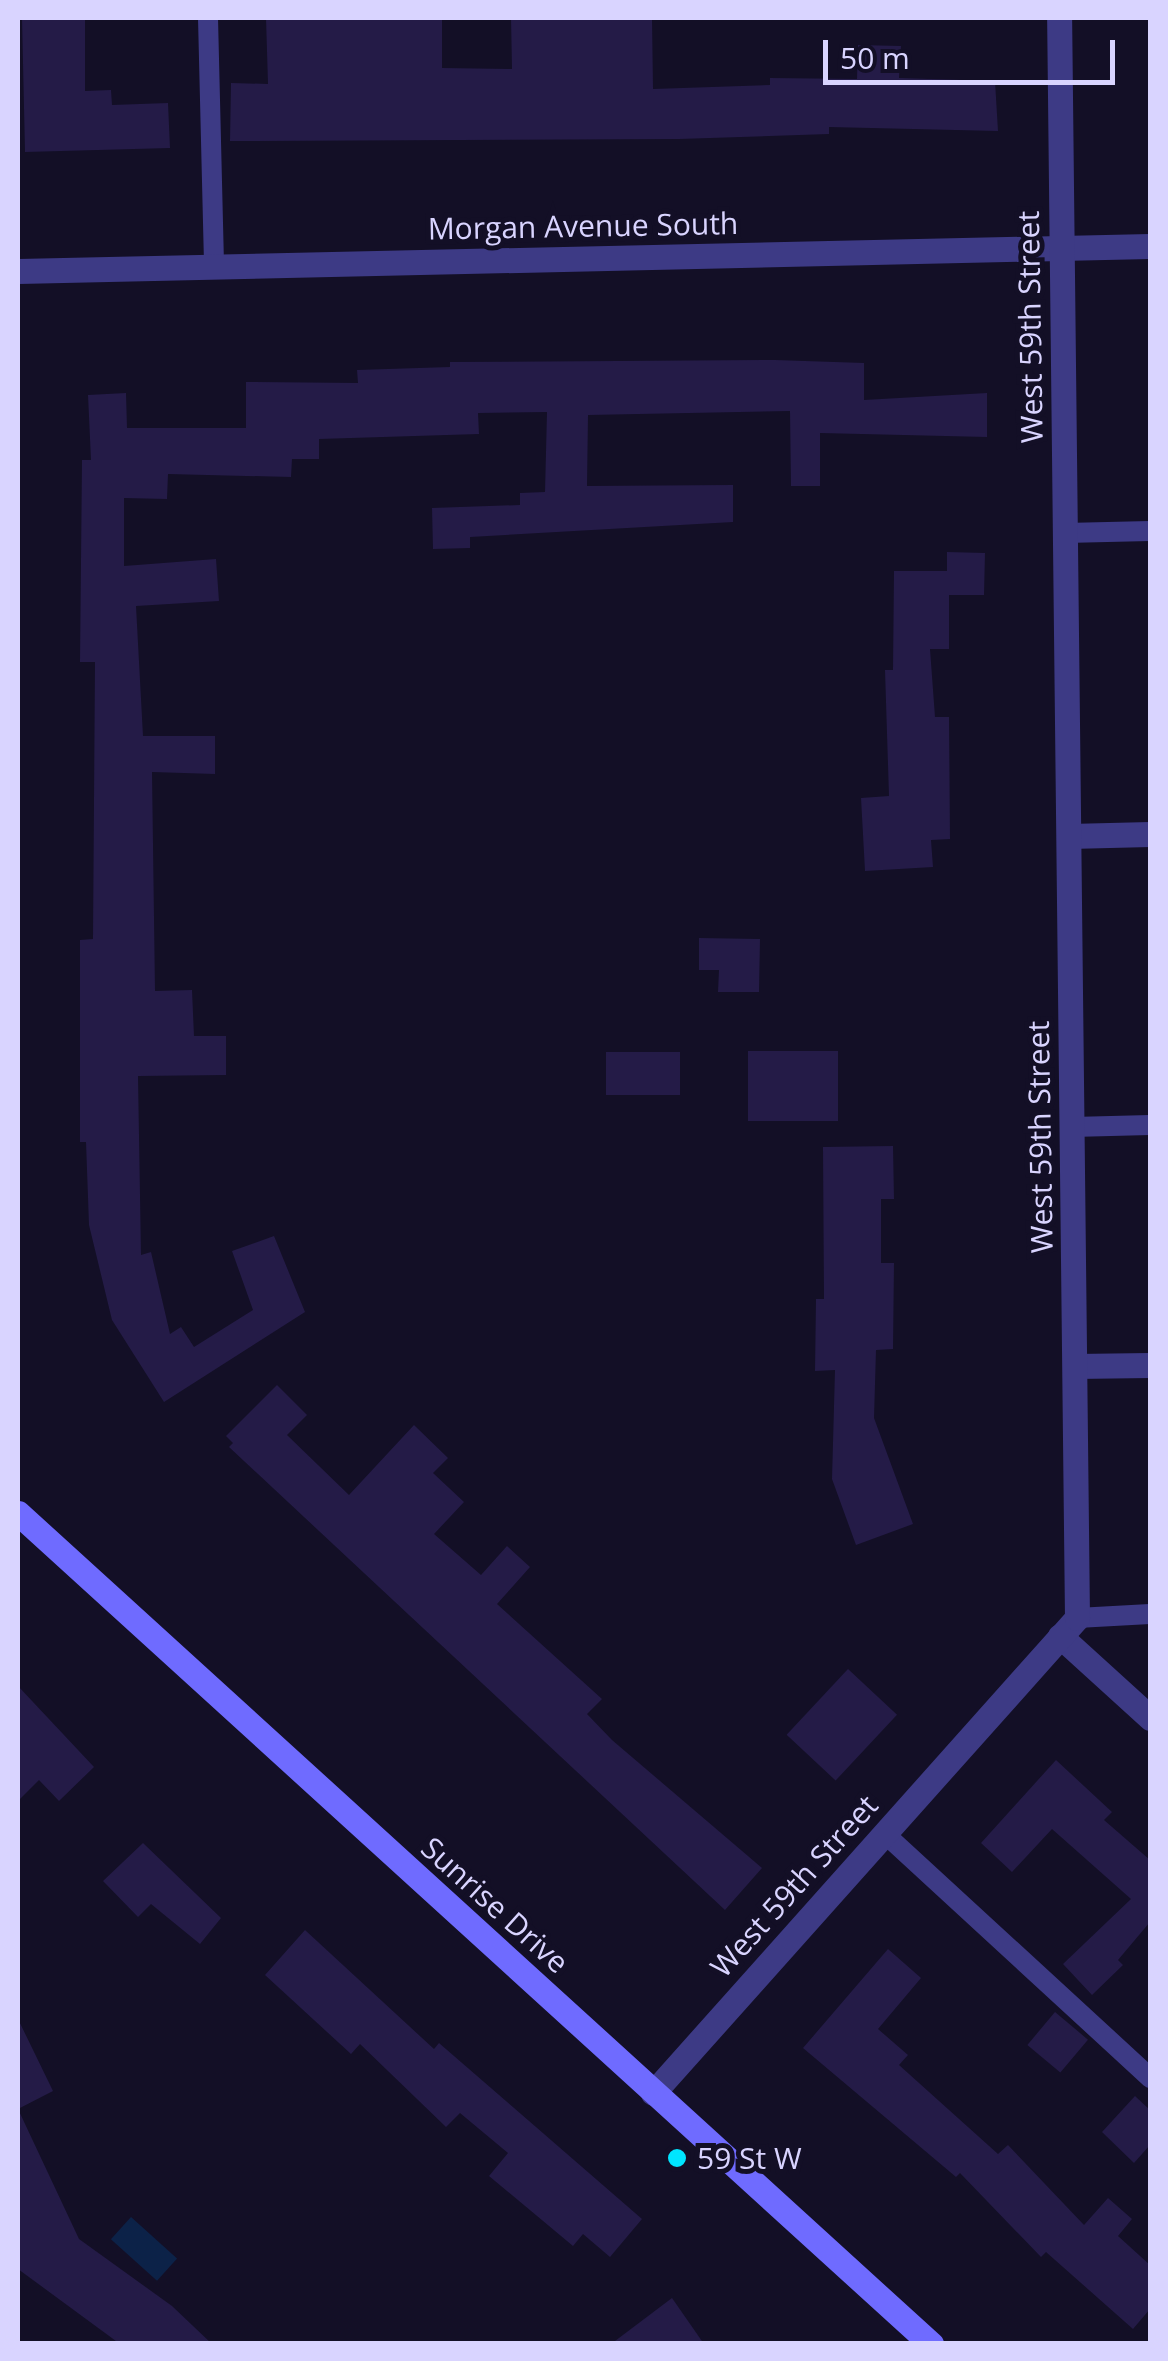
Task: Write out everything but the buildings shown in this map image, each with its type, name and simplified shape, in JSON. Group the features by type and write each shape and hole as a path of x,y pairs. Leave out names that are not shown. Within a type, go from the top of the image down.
{"street":[{"name":"West 59th Street","path":"653,2093 1068,1627 1075,1366 1059,18"},
{"name":"Morgan Avenue South","path":"18,271 1150,246"},
{"path":"1069,836 1150,834"},
{"path":"1075,1366 1150,1365"},
{"name":"Sunrise Drive","path":"18,1513 931,2344"},
{"path":"1068,1627 1150,1718"}],"lane":[{"path":"208,18 214,267"},
{"path":"1065,533 1150,532"},
{"path":"1072,1126 1150,1125"},
{"path":"1068,1627 1150,1614"},
{"path":"884,1833 1150,2078"}],"water":[{"path":"131,2217 177,2258 157,2281 111,2239"}],"place":[{"name":"59 St W","path":"677,2158"}]}
